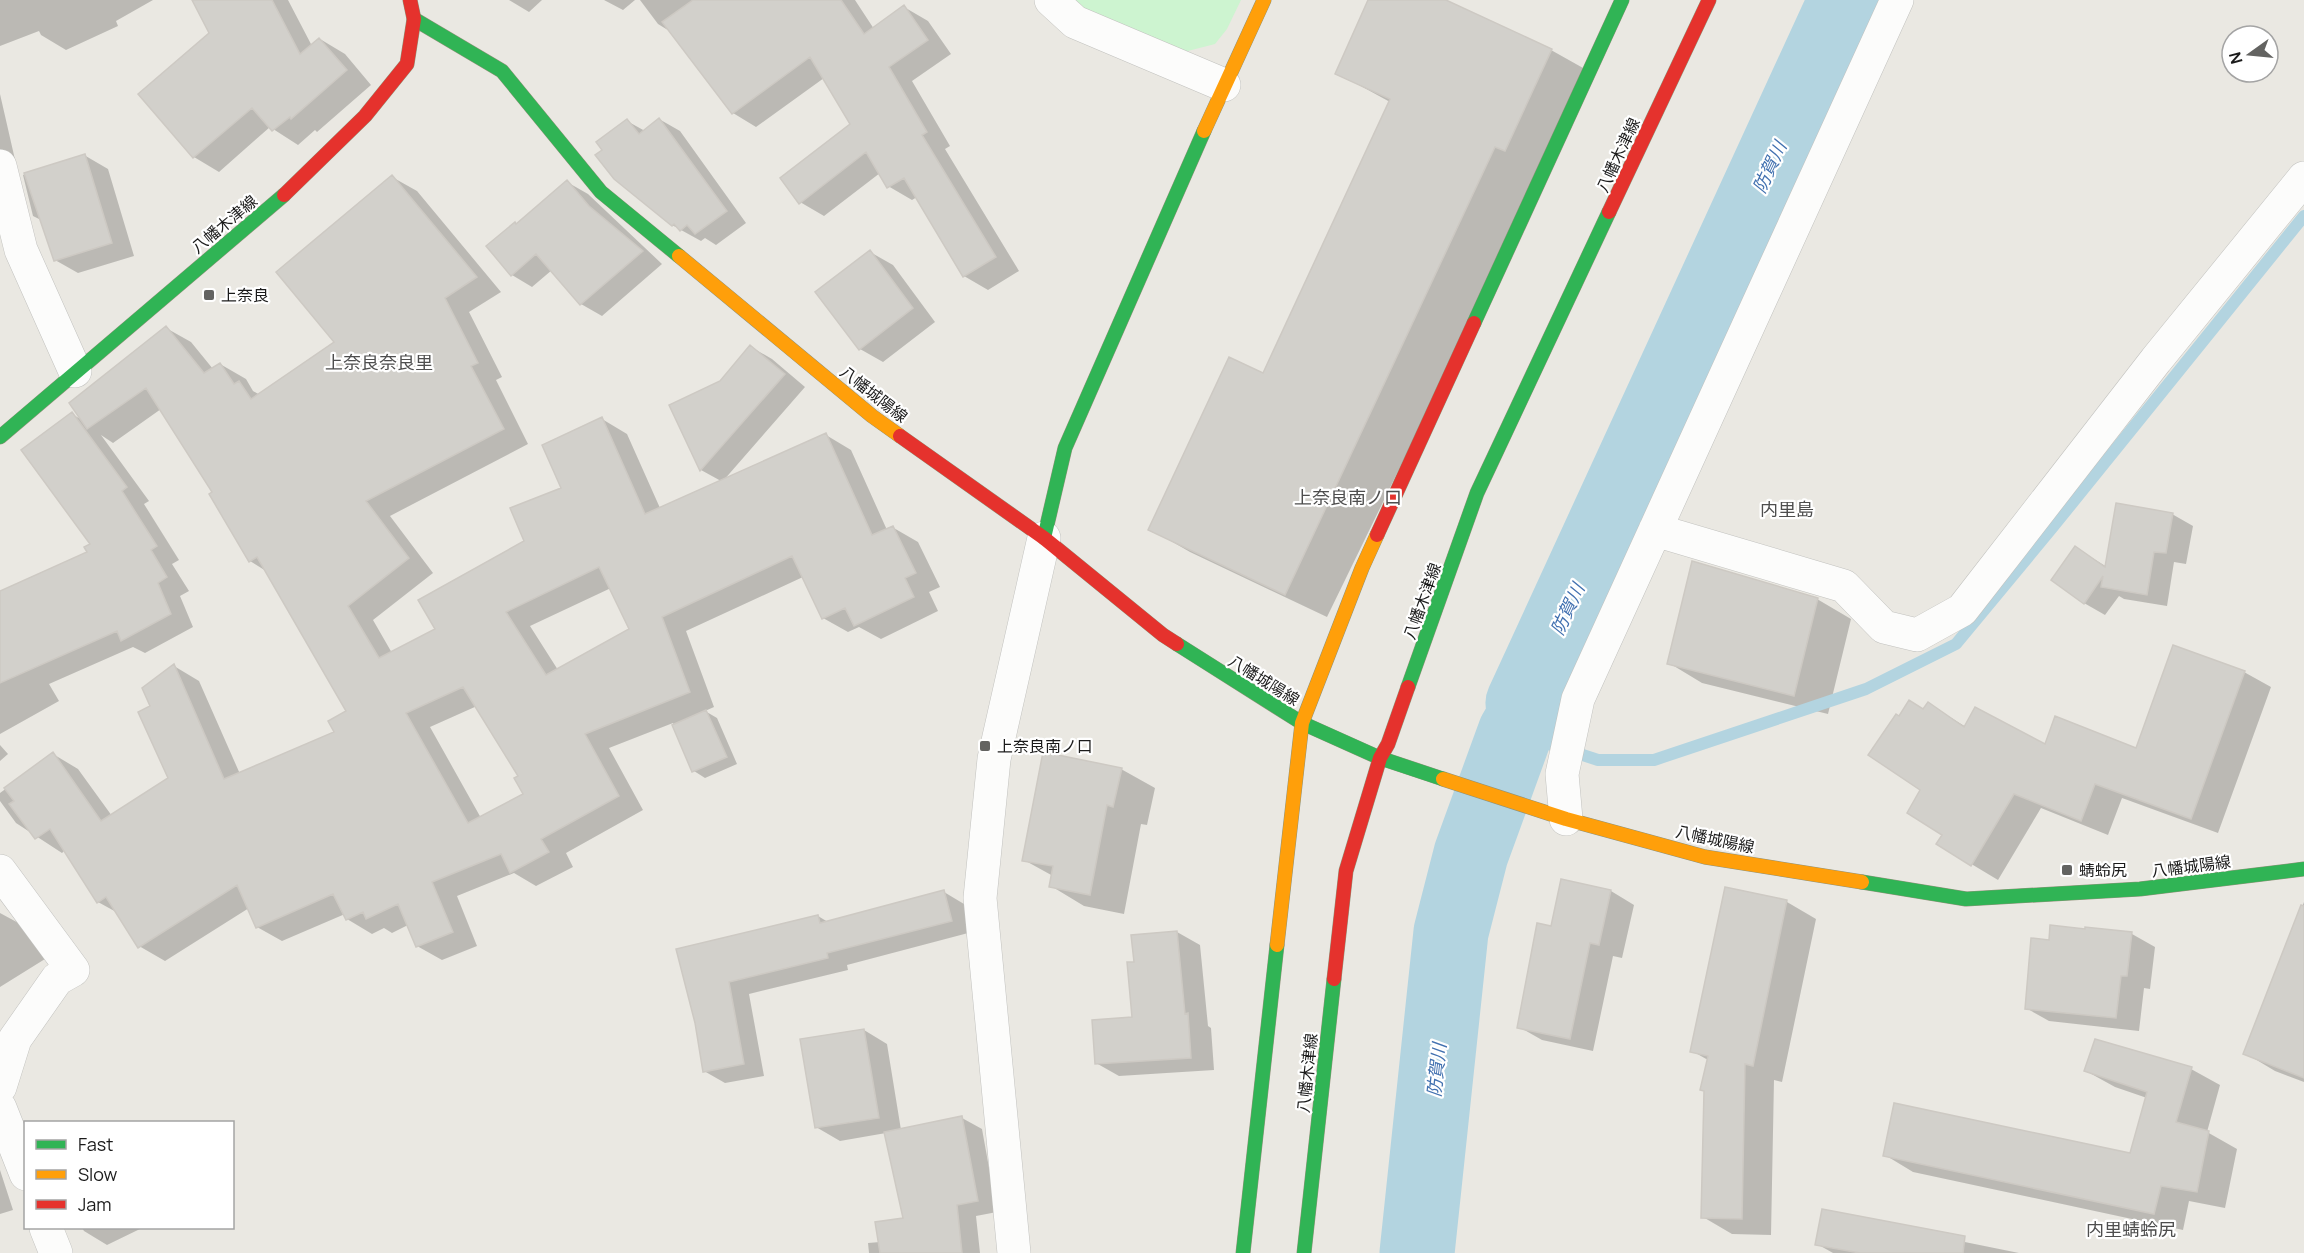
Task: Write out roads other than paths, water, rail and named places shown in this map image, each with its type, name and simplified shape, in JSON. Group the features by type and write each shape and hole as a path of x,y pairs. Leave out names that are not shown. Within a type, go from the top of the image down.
{"main road":[{"path":"1044,538 1065,448 1224,85 1264,0"},
{"path":"1243,1253 1302,723 1362,568 1622,0"},
{"name":"八幡木津線","path":"1304,1253 1346,871 1380,758 1388,744 1478,493 1709,0"},
{"name":"八幡城陽線","path":"417,6 502,71 601,192 872,416 1044,538 1163,635 1302,723 1380,758 1437,778 1566,819 1705,857 1966,899 2140,889 2304,869"},
{"name":"八幡木津線","path":"0,437 282,197 365,116 407,64 417,6"}],"street":[{"path":"1051,0 1075,22 1224,85"},
{"path":"1566,819 1562,774 1578,699 1897,0"},
{"path":"0,166 21,250 75,371"},
{"path":"1655,530 1844,586 1884,627 1917,635 1925,631 1962,610 2156,360 2304,178"},
{"path":"1014,1253 980,898 994,759 1044,538"},
{"path":"0,871 73,970 57,979 15,1039 0,1087"},
{"path":"0,1108 24,1169"},
{"path":"47,1229 56,1253"}],"waterway":[{"name":"防賀川","path":"1417,1253 1451,932 1471,854 1515,733 1526,714 1523,703 1846,0"},
{"path":"1515,733 1598,760 1654,760 1866,689 1956,644 2304,216"}],"place":[{"name":"上奈良","path":"209,295"},
{"name":"上奈良南ノ口","path":"985,746"},
{"name":"蜻蛉尻","path":"2067,870"}],"district":[{"name":"上奈良奈良里","path":"379,362"},
{"name":"上奈良南ノ口","path":"1348,497"},
{"name":"内里島","path":"1787,509"},
{"name":"内里蜻蛉尻","path":"2131,1229"}]}
